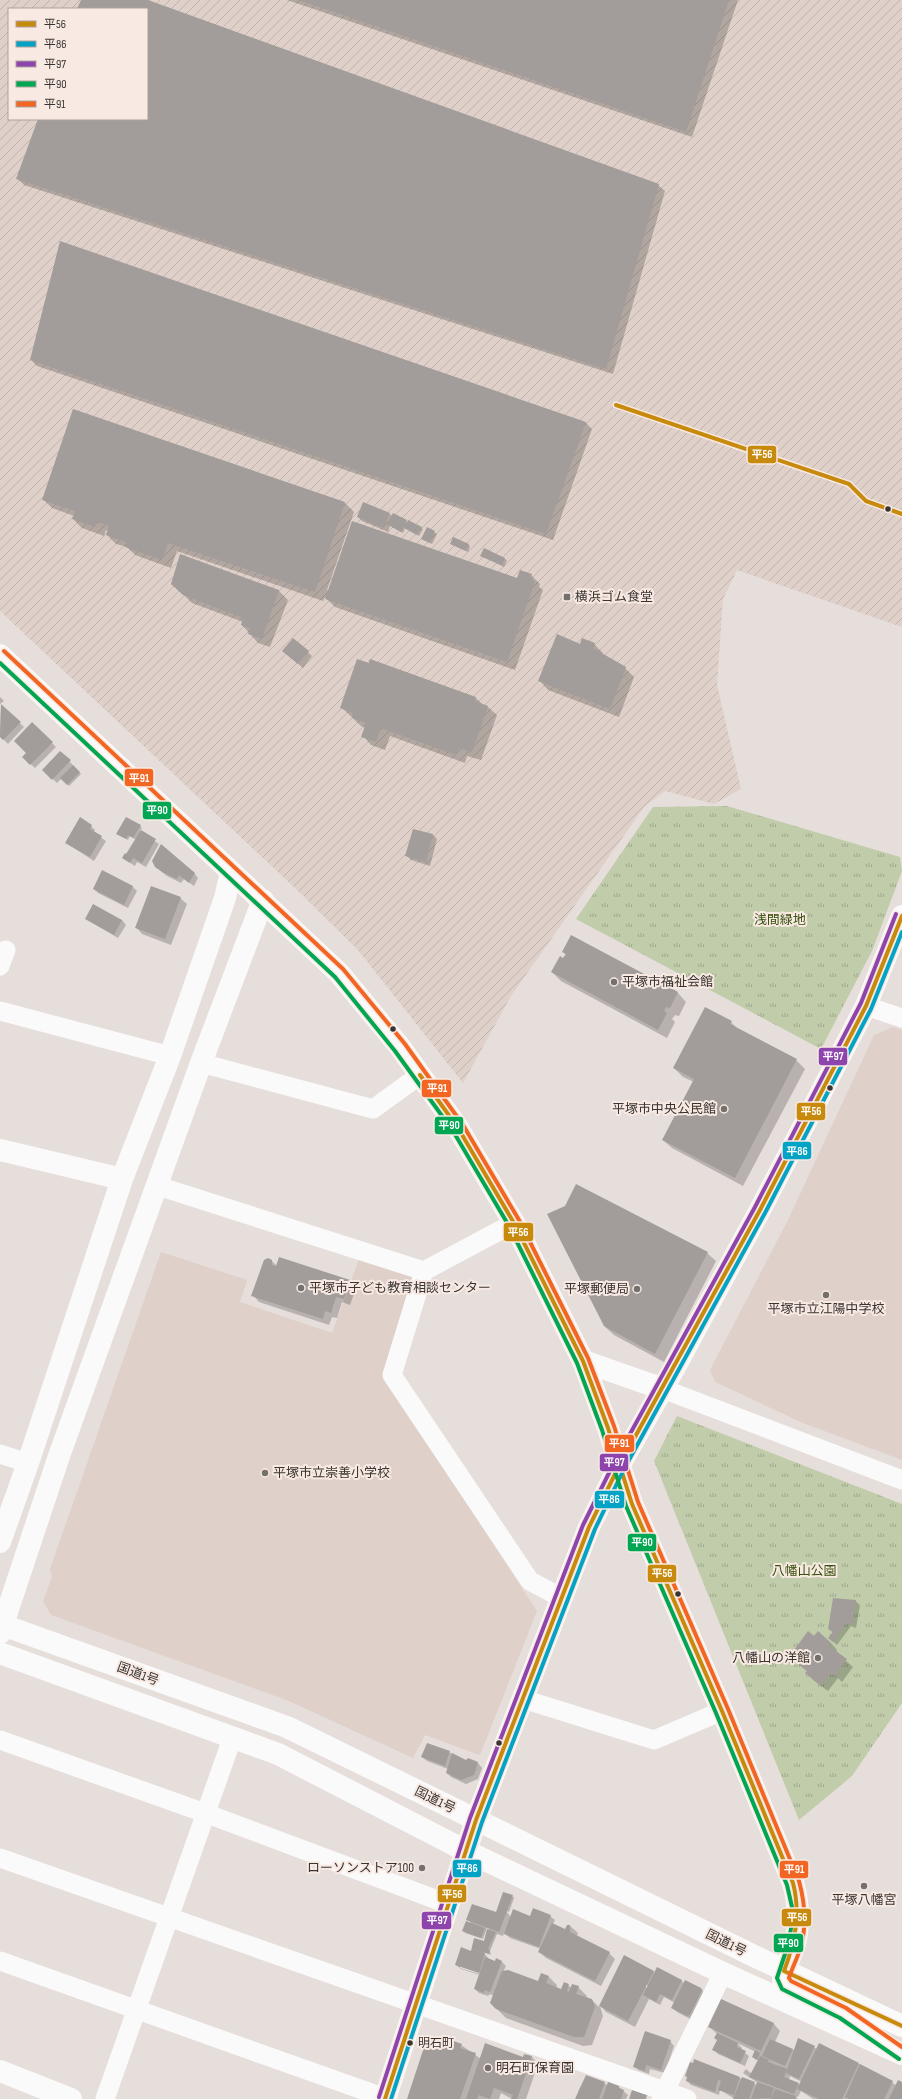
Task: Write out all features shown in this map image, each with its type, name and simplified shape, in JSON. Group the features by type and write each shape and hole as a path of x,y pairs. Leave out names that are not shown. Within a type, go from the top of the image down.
{"main road":[{"path":"0,655 231,872 263,900 339,973 400,1047 458,1128 514,1222 583,1361 608,1428 632,1504 722,1711 797,1896 797,1928 794,1947 784,1971 783,1979 787,1986 843,2013 901,2054"},
{"path":"0,1542 28,1464 122,1179 170,1056 224,898 231,872"},
{"path":"1,1627 59,1456 158,1186 201,1063 263,900"},
{"path":"386,2099 415,2005 476,1820 590,1527 619,1466 663,1389 760,1210 866,1006 902,916"},
{"path":"0,1150 122,1179"},
{"path":"583,1361 663,1389"},
{"name":"国道1号","path":"1,1627 287,1727 784,1971 902,2026"},
{"name":"国道1号","path":"0,1652 278,1754 466,1851 723,1973 901,2054"},
{"path":"664,1912 684,1935 717,1951 723,1961 723,1973"},
{"path":"0,2071 71,2099"}],"street":[{"path":"866,1006 902,1018"},
{"path":"0,1011 170,1056"},
{"path":"201,1063 373,1109 420,1075"},
{"path":"158,1186 424,1271"},
{"path":"514,1222 424,1271 392,1375 530,1581 562,1598"},
{"path":"663,1389 902,1480"},
{"path":"0,1454 28,1464"},
{"path":"523,1698 654,1740 722,1711"},
{"path":"105,2099 232,1736"},
{"path":"0,1740 205,1813 448,1904"},
{"path":"0,1858 415,2005 662,2096 687,2099"},
{"path":"0,1961 386,2099"},
{"path":"662,2096 723,1973"}],"shaded area":[{"path":"0,0 902,0 902,627 737,570 723,599 717,685 741,789 714,804 665,791 644,807 511,996 463,1083 358,950 297,890 0,611"},
{"name":"平塚市立江陽中学校","path":"893,1027 902,1030 902,1460 803,1423 715,1382 710,1370 788,1220 874,1035"},
{"name":"平塚市立崇善小学校","path":"161,1252 247,1280 240,1302 332,1333 359,1259 409,1274 415,1280 384,1377 537,1611 480,1755 425,1735 413,1758 289,1701 51,1615 43,1601 52,1577 50,1569"}],"green space":[{"name":"浅間緑地","path":"727,806 900,857 902,871 872,951 821,1049 576,919 653,807"},
{"name":"八幡山公園","path":"677,1416 902,1504 902,1703 852,1776 799,1820 654,1461"}],"building":[{"path":"81,0 148,0 659,184 606,369 16,179 38,120 148,120 148,8 77,8"},
{"path":"299,0 729,0 686,132"},
{"path":"60,241 586,422 546,534 30,360"},
{"path":"73,409 345,502 315,592 168,543 162,560 125,547 126,542 106,535 109,526 97,522 95,527 72,519 75,511 42,500"},
{"path":"363,502 390,513 383,528 357,517"},
{"path":"393,513 407,520 401,532 387,524"},
{"path":"408,520 422,527 417,535 404,528"},
{"path":"352,521 517,578 520,570 532,574 530,579 535,581 507,662 325,599"},
{"path":"427,527 435,531 430,543 421,539"},
{"path":"453,537 469,544 466,551 450,544"},
{"path":"484,548 505,558 502,565 480,556"},
{"path":"180,554 279,590 262,639 248,634 250,628 241,625 243,618 183,595 171,584"},
{"path":"557,634 580,644 582,638 595,643 593,648 626,667 610,709 538,681"},
{"path":"293,638 309,651 298,664 282,651"},
{"path":"357,659 369,663 370,659 476,697 475,701 488,706 472,752 459,748 456,755 381,728 376,742 361,737 366,723 352,718 353,713 340,708"},
{"path":"1,704 21,722 3,740 0,737"},
{"path":"32,722 53,742 30,765 22,757 26,753 14,741"},
{"path":"60,751 71,760 52,780 42,770"},
{"path":"73,765 80,772 67,785 60,778"},
{"path":"80,817 92,825 90,829 102,836 90,857 65,843"},
{"path":"126,817 141,825 133,838 128,835 126,839 116,834"},
{"path":"413,829 433,834 426,862 405,856"},
{"path":"141,830 156,839 142,863 133,858 130,863 122,858"},
{"path":"161,844 195,873 189,883 179,875 177,879 155,867 152,861"},
{"path":"102,870 133,886 124,905 93,889"},
{"path":"151,886 181,897 165,939 135,928"},
{"path":"93,904 122,920 114,935 85,919"},
{"name":"平塚市福祉会館","path":"571,935 678,992 670,1008 666,1007 664,1011 667,1013 658,1030 551,972 560,956 563,958 566,954 562,952"},
{"name":"平塚市中央公民館","path":"705,1007 732,1021 730,1024 797,1059 735,1178 662,1140 694,1079 673,1068"},
{"name":"平塚郵便局","path":"576,1184 708,1252 655,1354 604,1326 547,1214 565,1206"},
{"name":"平塚市子ども教育相談センター","path":"279,1257 350,1280 344,1299 336,1297 331,1313 325,1311 323,1319 251,1296 264,1260 268,1258 272,1260 272,1265 276,1266"},
{"path":"833,1598 856,1600 852,1624 846,1623 833,1642 828,1638 833,1632 828,1629"},
{"name":"八幡山の洋館","path":"808,1631 814,1636 818,1631 831,1643 829,1646 847,1659 835,1676 831,1673 821,1685 805,1673 807,1671 789,1657"},
{"path":"427,1743 450,1751 445,1766 421,1757"},
{"path":"452,1753 466,1760 468,1758 478,1762 474,1775 461,1780 446,1773"},
{"path":"503,1892 513,1895 499,1932 466,1920 472,1904 496,1912"},
{"path":"533,1908 551,1915 539,1947 504,1934 513,1909 530,1916"},
{"path":"466,1921 485,1928 481,1938 462,1931"},
{"path":"552,1923 565,1929 567,1925 570,1925 570,1932 610,1952 595,1981 538,1952"},
{"path":"487,1929 496,1932 488,1949 490,1950 489,1954 477,1950 485,1953 479,1973 455,1965 461,1947 471,1951 474,1938 484,1941"},
{"path":"624,1955 654,1971 628,2021 599,2006"},
{"path":"485,1957 495,1961 496,1958 502,1961 490,1992 485,1990 484,1993 474,1989"},
{"path":"657,1967 682,1980 672,2000 660,1994 656,2002 643,1995"},
{"path":"508,1970 538,1981 541,1973 549,1976 546,1983 561,1989 564,1982 569,1984 567,1991 569,1992 572,1984 579,1986 576,1994 592,1999 595,2007 584,2037 574,2037 496,2009 490,2003 502,1971"},
{"path":"685,1980 701,1988 702,1990 690,2015 687,2016 671,2008"},
{"path":"721,1999 774,2023 761,2051 708,2027"},
{"path":"645,2031 671,2040 661,2070 646,2065 645,2071 633,2067"},
{"path":"717,2033 738,2043 737,2047 746,2051 740,2063 712,2050 717,2040 714,2038"},
{"path":"439,2036 462,2044 460,2048 476,2053 460,2099 407,2099 427,2038 437,2041"},
{"path":"798,2038 815,2046 799,2079 786,2073"},
{"path":"770,2039 793,2049 785,2066 762,2056"},
{"path":"485,2043 523,2057 524,2054 532,2056 517,2099 511,2099 513,2095 494,2088 490,2099 479,2095 477,2099 466,2099"},
{"path":"819,2043 859,2063 842,2099 819,2099 797,2089"},
{"path":"755,2050 760,2053 757,2060 752,2057"},
{"path":"760,2056 769,2060 768,2062 787,2069 784,2077 799,2083 794,2094 749,2077"},
{"path":"694,2059 740,2077 734,2095 718,2090 721,2081 718,2080 715,2092 686,2081 687,2077 685,2076 690,2062 693,2063"},
{"path":"860,2064 893,2081 884,2099 849,2099 845,2097"},
{"path":"586,2075 605,2082 599,2099 575,2099"},
{"path":"742,2077 755,2082 749,2099 733,2099"},
{"path":"898,2080 902,2082 902,2099 889,2099"},
{"path":"608,2082 619,2086 619,2088 624,2090 621,2099 602,2099"},
{"path":"757,2082 774,2088 771,2098 751,2099"},
{"path":"775,2089 796,2096 796,2099 771,2099"},
{"path":"632,2090 647,2095 646,2099 629,2099"}],"transit line":[{"name":"平56","path":"616,405 849,484 866,501 902,514"},
{"name":"平91","path":"4,651 343,969 405,1044 463,1125 519,1220 588,1358 614,1426 638,1502 728,1709 799,1881 804,1906 804,1932 800,1949 789,1978 791,1981 846,2008 902,2047"},
{"name":"平90","path":"0,663 335,977 395,1051 453,1131 509,1226 577,1363 602,1430 626,1506 716,1713 787,1885 792,1907 792,1923 788,1945 777,1978 782,1989 840,2018 899,2059"},
{"name":"平97","path":"379,2097 470,1818 583,1525 614,1463 755,1207 861,1003 896,914"},
{"name":"平56","path":"385,2099 476,1820 589,1527 619,1466 760,1210 866,1006 902,916"},
{"name":"平86","path":"391,2099 482,1822 595,1529 624,1469 765,1213 871,1009 902,932"},
{"name":"平56","path":"420,1075 458,1128 514,1223 583,1361 608,1428 632,1504 722,1711 793,1883 797,1906 796,1928 784,1971 902,2026"}],"place":[{"name":"横浜ゴム食堂","path":"567,597"},
{"name":"平塚市福祉会館","path":"614,982"},
{"name":"平塚市中央公民館","path":"724,1109"},
{"name":"平塚市子ども教育相談センター","path":"301,1288"},
{"name":"平塚郵便局","path":"637,1289"},
{"name":"平塚市立江陽中学校","path":"826,1295"},
{"name":"平塚市立崇善小学校","path":"265,1473"},
{"name":"八幡山の洋館","path":"818,1658"},
{"name":"ローソンストア100","path":"422,1868"},
{"name":"平塚八幡宮","path":"864,1886"},
{"name":"明石町","path":"410,2043"},
{"name":"明石町保育園","path":"488,2068"}]}
